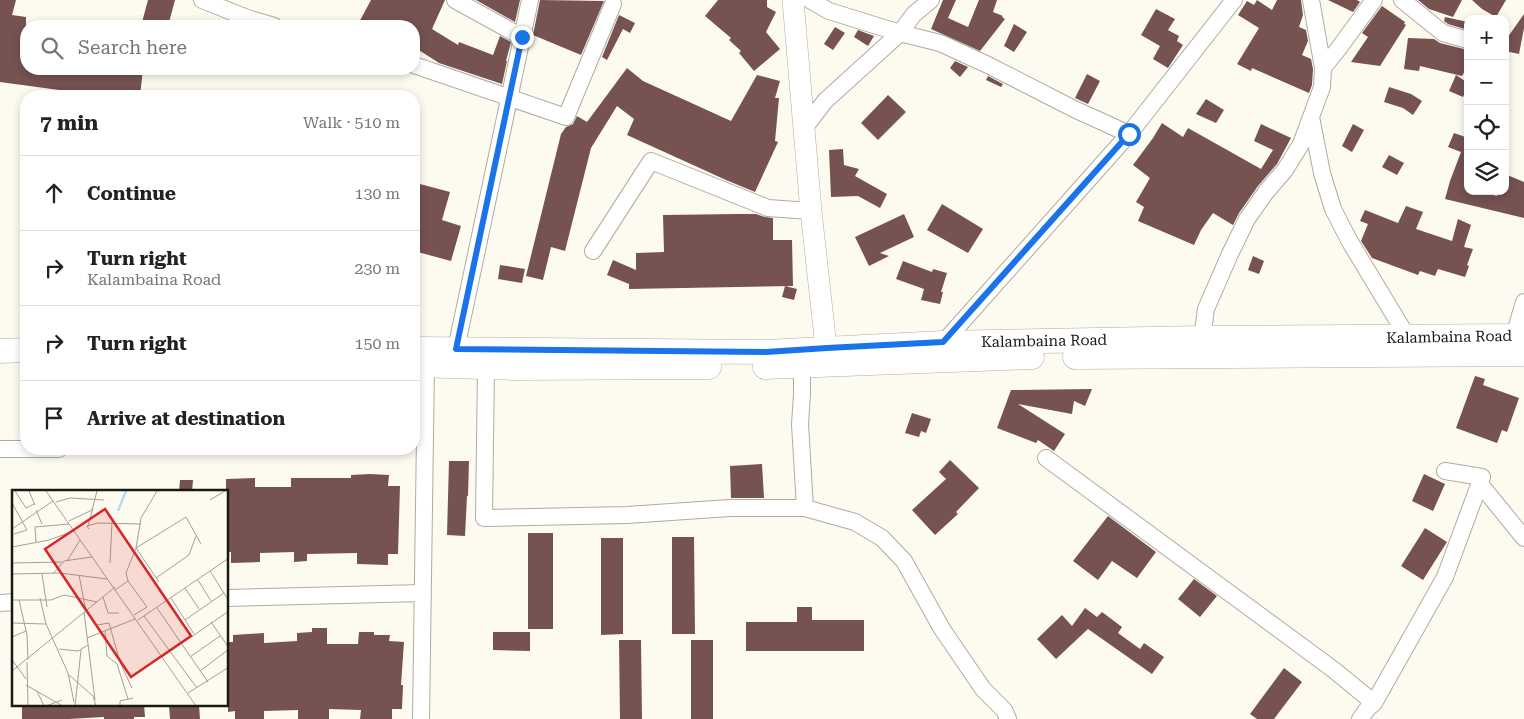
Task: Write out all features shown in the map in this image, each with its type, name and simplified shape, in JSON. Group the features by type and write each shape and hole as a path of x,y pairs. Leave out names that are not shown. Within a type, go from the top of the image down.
{"main road":[{"name":"Kalambaina Road","path":"420,359 456,349 766,352 802,358 943,342 1202,338 1408,338 1440,336 1520,342"},
{"path":"827,356 1050,357 1520,342"},
{"path":"0,350 20,350"},
{"path":"420,360 486,367 753,367 802,358"},
{"path":"0,366 20,366"}],"street":[{"path":"202,0 253,20"},
{"path":"455,0 522,37"},
{"path":"456,349 530,0"},
{"path":"792,0 810,211 827,356"},
{"path":"810,0 829,11 940,43 1129,134"},
{"path":"803,130 825,100 900,32 914,14 932,0"},
{"path":"943,342 1129,134 1234,0"},
{"path":"1202,338 1206,309 1230,254 1247,219 1266,192 1286,170 1301,144 1322,88 1323,68 1311,0"},
{"path":"1323,68 1374,0"},
{"path":"1402,0 1443,34 1464,39"},
{"path":"420,66 566,117 613,4"},
{"path":"1311,117 1322,173 1333,209 1350,242 1408,338"},
{"path":"593,251 651,161 768,208 810,211"},
{"path":"1520,342 1524,302"},
{"path":"802,358 800,424 806,508"},
{"path":"486,367 484,518 627,515 730,508 806,508 854,522 882,538 904,560 942,629 983,690 1004,710 1008,719"},
{"path":"0,449 20,449"},
{"path":"419,455 423,593 422,719"},
{"path":"1046,458 1334,670 1374,703"},
{"path":"1360,719 1374,703 1445,577 1482,477 1445,471"},
{"path":"1480,484 1524,538"},
{"path":"229,598 423,593"}],"building":[{"path":"0,0 16,0 12,15 26,17 26,20 20,20 20,75 142,75 141,90 59,90 0,82"},
{"path":"148,0 175,0 170,20 143,20"},
{"path":"371,0 445,0 432,29 458,45 459,42 493,55 500,36 511,42 502,84 439,63 420,51 420,20 360,20"},
{"path":"476,0 520,0 515,22"},
{"path":"540,0 604,1 581,55 533,35"},
{"path":"718,0 767,0 767,7 776,12 766,32 780,49 754,71 739,53 741,51 729,40 731,38 705,16"},
{"path":"943,0 956,0 948,18 968,27 979,0 997,0 993,12 1003,16 1005,19 980,51 931,29"},
{"path":"1257,0 1272,10 1277,0 1301,0 1303,15 1299,27 1306,30 1308,41 1302,55 1311,59 1313,69 1312,85 1309,93 1252,68 1251,71 1237,64 1259,28 1238,15 1247,1 1254,5"},
{"path":"1328,0 1357,0 1360,2 1353,12"},
{"path":"1418,0 1462,0 1453,17 1429,9"},
{"path":"1472,0 1506,0 1497,15 1492,15"},
{"path":"1382,6 1405,22 1404,24 1406,25 1380,66 1351,62 1368,37 1362,33"},
{"path":"1156,9 1175,19 1168,30 1179,36 1177,41 1183,45 1168,68 1153,59 1160,46 1141,35"},
{"path":"1524,14 1524,28 1519,54 1509,52 1509,35"},
{"path":"619,15 635,23 630,33 623,29 607,60 602,57"},
{"path":"1445,17 1464,21 1464,29 1448,24 1444,21"},
{"path":"1014,24 1027,32 1014,52 1004,46"},
{"path":"835,27 845,33 833,50 824,44"},
{"path":"858,30 874,36 868,46 854,37"},
{"path":"1408,38 1434,39 1440,43 1464,49 1464,73 1462,76 1420,66 1419,71 1404,69"},
{"path":"955,61 968,67 960,77 950,68"},
{"path":"627,68 643,81 731,121 757,75 780,81 775,98 779,98 775,141 778,142 755,192 627,135 634,119 617,106 591,148 565,251 551,247 543,280 526,276 561,134 566,127 573,124 577,116 587,122"},
{"path":"1087,74 1100,81 1088,104 1075,98"},
{"path":"1456,75 1464,80 1463,97 1449,91"},
{"path":"988,76 1003,84 1001,87 986,80"},
{"path":"1389,87 1411,94 1422,101 1413,115 1403,108 1384,102"},
{"path":"888,95 906,112 878,140 861,123"},
{"path":"1206,99 1224,110 1216,123 1196,114"},
{"path":"1162,123 1183,137 1188,128 1261,169 1273,150 1254,141 1261,124 1291,138 1277,164 1258,186 1233,225 1213,213 1201,230 1194,245 1138,221 1144,207 1136,202 1150,178 1133,165"},
{"path":"1353,124 1364,130 1352,152 1342,146"},
{"path":"1454,133 1464,137 1464,195 1509,195 1509,176 1524,182 1524,218 1445,199 1461,152 1448,147"},
{"path":"843,149 844,165 859,169 855,176 887,194 880,208 858,196 831,197 829,150"},
{"path":"1389,155 1404,163 1397,175 1382,167"},
{"path":"420,184 450,192 442,220 461,226 451,261 420,253"},
{"path":"942,204 983,229 968,253 927,230"},
{"path":"1406,206 1423,212 1416,229 1452,241 1458,219 1471,225 1464,247 1473,249 1465,277 1438,269 1435,276 1420,271 1418,275 1372,258 1361,241 1368,224 1360,221 1365,210 1398,223"},
{"path":"756,214 773,218 773,240 792,240 793,286 629,289 629,284 607,275 613,260 636,270 636,253 664,252 663,215"},
{"path":"904,214 914,237 880,253 889,256 869,266 855,237"},
{"path":"1253,256 1264,261 1259,274 1248,270"},
{"path":"903,261 932,272 933,269 947,273 941,292 943,292 940,304 921,300 924,289 896,279"},
{"path":"500,265 525,269 522,283 498,279"},
{"path":"785,286 797,289 794,300 782,297"},
{"path":"1475,376 1485,379 1483,385 1519,398 1507,432 1502,430 1497,443 1456,428"},
{"path":"1092,389 1085,406 1074,401 1072,414 1018,404 1065,434 1054,451 1038,440 1036,443 997,428 1011,390"},
{"path":"912,413 931,419 926,433 921,431 919,437 905,433"},
{"path":"950,460 979,488 956,512 958,514 935,535 912,510 946,479 939,472"},
{"path":"449,461 469,461 465,536 447,535"},
{"path":"762,464 764,498 731,498 730,466"},
{"path":"1424,474 1445,484 1433,511 1412,501"},
{"path":"351,475 389,475 388,486 400,486 398,554 388,554 388,565 357,564 357,553 307,554 307,561 294,562 294,552 260,553 260,562 231,563 231,552 229,552 229,490 226,490 226,479 255,478 255,487 291,487 291,478 351,478"},
{"path":"180,480 193,480 192,490 179,490"},
{"path":"1108,516 1156,552 1137,578 1112,561 1098,580 1073,561"},
{"path":"1425,528 1447,542 1423,580 1401,566"},
{"path":"528,533 553,533 553,629 528,629"},
{"path":"672,537 694,537 695,634 672,634"},
{"path":"601,538 623,538 623,634 601,635"},
{"path":"1194,579 1217,596 1200,617 1178,599"},
{"path":"797,607 812,607 812,620 864,620 864,651 746,651 746,622 797,622"},
{"path":"1085,608 1097,617 1102,612 1122,627 1118,633 1140,649 1144,643 1164,657 1152,674 1088,629 1056,659 1037,639 1062,615 1072,626"},
{"path":"312,628 327,628 327,644 358,644 359,632 374,632 374,635 390,635 389,641 404,642 401,685 403,685 402,709 392,709 392,719 360,719 361,710 329,709 329,719 298,719 298,710 264,711 264,719 235,719 235,711 228,712 229,642 233,642 233,635 264,633 264,643 297,641 297,633 312,632"},
{"path":"493,632 530,632 530,651 493,650"},
{"path":"619,640 641,640 642,719 620,719"},
{"path":"691,640 713,640 713,719 691,719"},
{"path":"1284,668 1302,682 1274,719 1257,719 1250,714"},
{"path":"22,706 144,706 145,717 134,717 134,719 104,719 104,717 22,719"},
{"path":"169,706 199,706 200,719 170,719"}],"route":[{"path":"522,37 456,349 766,352 943,342 1129,134"}]}
